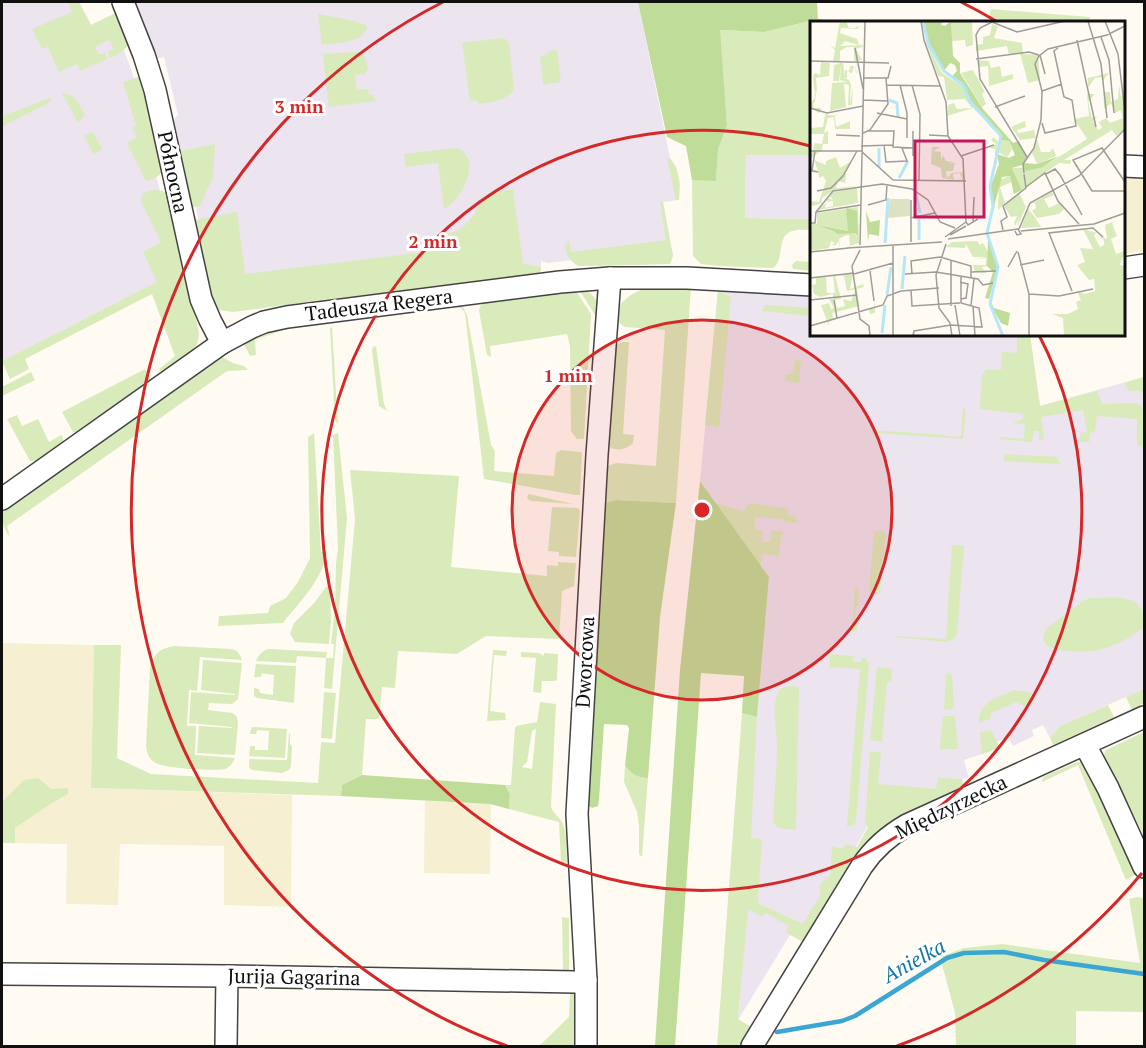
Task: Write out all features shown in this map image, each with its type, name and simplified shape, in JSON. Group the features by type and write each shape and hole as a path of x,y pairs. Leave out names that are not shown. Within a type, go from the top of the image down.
{"street":[{"name":"Północna","path":"123,2 155,90 201,299 222,343"},
{"path":"1125,166 1144,167"},
{"path":"1125,268 1144,265"},
{"name":"Tadeusza Regera","path":"2,499 222,343 264,322 560,282 610,278 687,278 810,285"},
{"name":"Dworcowa","path":"586,1047 586,980 577,814 596,466 610,278"},
{"name":"Międzyrzecka","path":"752,1047 862,866 883,841 916,820 1144,717"},
{"path":"1085,745 1108,788 1144,867"},
{"name":"Jurija Gagarina","path":"2,974 575,982 586,980"},
{"path":"226,1047 227,976"}],"shaded area":[{"path":"2,2 79,2 91,25 116,13 124,50 134,78 140,77 155,173 183,269 2,361"},
{"path":"135,2 638,2 670,158 676,166 680,183 679,200 663,202 673,256 670,264 579,266 571,260 548,263 541,261 541,267 523,263 219,298 173,120 178,115 164,57 155,59"},
{"path":"746,154 810,155 810,219 745,218"},
{"path":"1125,176 1144,177 1144,251 1125,254"},
{"path":"718,291 810,294 810,336 1030,336 1040,406 1144,377 1144,689 1060,726 1050,738 1043,725 1032,730 1034,736 1013,746 1008,737 997,742 1000,748 964,760 969,778 962,779 963,785 873,816 803,942 790,935 738,1020 747,909 755,741 769,577 700,481"},
{"path":"2,643 94,645 91,788 292,795 291,907 224,905 224,846 120,844 118,905 66,904 67,844 2,843"},
{"path":"425,801 491,804 490,874 424,873"}],"green space":[{"path":"68,2 79,2 91,25 116,13 130,41 126,47 110,58 107,52 114,49 109,40 95,47 99,55 105,53 107,59 80,71 77,64 59,72 48,47 42,49 32,29 72,12"},
{"path":"638,2 817,2 818,19 764,32 720,30 727,125 718,150 716,181 692,180 686,146 667,137"},
{"path":"991,9 1090,17 1089,21 988,21"},
{"path":"318,14 354,21 366,25 367,28 360,37 354,40 322,45"},
{"path":"818,19 842,21 810,21 810,155 746,155 745,218 810,219 810,230 797,230 787,234 782,243 779,260 773,268 701,264 693,256 692,180 716,180 718,150 727,125 719,30 764,32"},
{"path":"503,38 509,44 514,90 506,97 494,102 479,104 476,100 470,101 462,43"},
{"path":"557,50 561,82 543,85 540,58 550,51"},
{"path":"356,52 364,55 368,69 365,74 355,75 357,90 368,89 369,95 373,95 376,101 329,107 323,54"},
{"path":"143,76 166,167 158,176 146,181 127,143 137,137 132,127 136,126 123,82"},
{"path":"62,93 71,95 81,107 85,115 78,123"},
{"path":"50,98 52,101 3,126 2,120 5,115"},
{"path":"173,120 181,151 215,144 213,177 200,206 190,208"},
{"path":"93,132 102,149 94,155 84,136"},
{"path":"456,148 464,153 469,169 463,188 451,204 444,209 438,163 406,167 404,154"},
{"path":"667,158 670,158 678,173 679,200 676,200"},
{"path":"513,189 523,263 541,267 538,273 233,312 219,310 211,299 190,221 237,212 245,274 449,249 447,234 462,228 467,223 487,194"},
{"path":"154,190 163,191 170,196 199,333 196,346 164,372 160,371 159,369 175,356 152,294 25,359 29,369 10,379 2,361 157,282 143,252 161,242 141,201 145,193"},
{"path":"660,202 663,202 673,256 670,264 579,266 569,258 565,246 569,240 571,252 666,240"},
{"path":"796,261 810,262 810,271 793,269 792,265"},
{"path":"650,287 691,287 676,503 615,500 606,503 608,474 604,473 608,466 616,463 656,466 665,330 625,327 616,315 619,306 627,298"},
{"path":"582,289 594,297 599,309 599,319 595,317 580,291"},
{"path":"573,290 591,314 584,439 577,439 571,431 570,347 567,334 490,346 491,357 487,355 479,311 483,302"},
{"path":"718,291 731,297 719,427 705,425"},
{"path":"456,304 463,307 467,315 491,445 495,451 494,471 554,476 556,453 561,450 581,452 580,495 484,479 465,313 461,308 455,307"},
{"path":"765,305 810,308 810,316 762,311"},
{"path":"596,321 590,435 587,437"},
{"path":"309,325 283,330 255,340 256,355 250,356 243,342 274,328"},
{"path":"332,327 338,424 335,421 330,328"},
{"path":"1017,336 1030,336 1040,406 1097,391 1102,404 1136,403 1140,405 1145,424 1144,447 1137,445 1137,419 1097,416 1095,431 1090,433 1089,442 1079,442 1080,433 1087,432 1083,410 1041,417 1044,439 1039,440 1039,431 1034,431 1032,442 1000,439 1001,437 1024,439 1025,424 1013,423 1023,419 1023,414 980,409 982,376 986,370 1001,370 1002,352 1017,353"},
{"path":"629,342 623,434 634,435 633,443 618,450 608,446 615,345"},
{"path":"376,346 387,411 379,406 372,351"},
{"path":"220,356 248,370 227,371 7,526 10,537 3,523 4,507"},
{"path":"795,360 801,361 799,383 785,381 786,374 793,374"},
{"path":"145,369 150,382 77,433 73,432 62,412"},
{"path":"31,372 35,380 2,396 2,387"},
{"path":"1144,377 1144,394 1139,391 1129,391 1124,383"},
{"path":"963,407 966,411 963,439 876,433 869,430 959,437"},
{"path":"17,415 22,426 38,419 49,442 61,435 63,443 38,461 30,461 7,419"},
{"path":"314,433 321,552 327,550 321,571 283,623 218,626 219,616 268,613 270,606 286,598 298,582 310,558 308,437"},
{"path":"338,433 347,518 332,689 324,688 326,658 333,658 334,644 331,644 338,548 333,435"},
{"path":"1005,454 1057,457 1060,464 1004,461"},
{"path":"350,470 459,476 451,567 547,576 547,565 558,566 558,562 576,563 574,586 562,591 559,639 486,636 457,654 398,651 395,688 382,687 379,719 366,719 362,775 342,785 341,796 91,788 94,645 121,645 117,758 151,774 318,783 321,742 335,743 355,519"},
{"path":"700,481 769,577 757,717 742,713 744,676 701,673 675,1046 655,1046 680,670"},
{"path":"528,494 573,504 531,501 527,498"},
{"path":"615,500 676,503 660,617 648,778 635,775 625,766 629,728 627,725 604,724 599,800 598,806 592,808 586,804 601,508 606,503"},
{"path":"715,503 743,511 750,503 785,508 788,509 788,515 795,517 797,523 784,522 784,519 755,517 755,530 762,530 762,542 770,542 771,531 784,531 781,535 779,556 762,554 760,565"},
{"path":"552,507 578,508 580,511 576,557 559,556 559,552 548,551"},
{"path":"874,531 883,531 886,535 879,594 871,594 869,591"},
{"path":"952,545 964,546 957,634 947,642 895,637 946,639"},
{"path":"330,585 329,644 295,642 290,634 294,623"},
{"path":"855,587 859,589 855,617 857,630 852,633"},
{"path":"1091,598 1119,598 1135,602 1143,615 1144,627 1119,643 1097,650 1070,651 1047,645 1043,637 1047,628"},
{"path":"174,646 232,649 240,654 242,660 200,657 197,691 189,690 187,726 196,726 195,755 235,758 226,769 178,768 154,762 148,755 146,746 150,667 159,652"},
{"path":"269,649 327,652 326,658 297,656 296,663 256,661 264,650"},
{"path":"493,650 507,651 506,656 494,655 490,711 505,713 506,720 487,721"},
{"path":"521,652 539,653 544,656 544,653 558,654 557,680 542,681 541,693 533,692 536,658 521,657"},
{"path":"830,654 853,656 853,662 861,662 864,657 869,666 856,821 854,825 847,827 860,669 829,667"},
{"path":"203,660 242,663 238,699 232,704 209,703 208,710 233,713 237,717 235,755 197,753 199,726 232,727 189,723 191,692 235,695 201,690"},
{"path":"256,664 296,666 294,703 254,696 254,688 259,689 260,693 273,695 274,675 262,673 261,677 254,677"},
{"path":"877,667 892,669 891,682 887,682 882,742 870,740"},
{"path":"949,673 952,676 954,706 952,709 944,710 946,674"},
{"path":"789,686 799,687 796,830 780,828 773,821 777,754 775,702 780,689"},
{"path":"1144,689 1144,703 1132,710 1126,697"},
{"path":"1015,690 1029,692 1037,699 1024,706 1016,702 991,713 990,719 979,723 982,710 986,705"},
{"path":"324,692 336,693 332,739 321,738"},
{"path":"540,702 556,704 551,807 564,827 567,863 561,863 559,822 509,809 510,794 505,785 511,785 515,728 537,722","holes":["536,729 532,769 522,767 527,762 532,731"]},
{"path":"1108,705 1114,717 1053,745 1050,738 1060,726"},
{"path":"742,713 757,717 751,838 762,841 759,904 803,924 821,894 819,887 830,876 832,846 842,849 845,844 857,847 868,827 865,824 870,752 881,752 878,784 936,789 938,778 962,779 963,784 971,781 969,789 903,816 808,943 786,932 789,926 766,913 762,917 748,909 738,1019 753,1028 741,1046 717,1046"},
{"path":"943,716 955,718 957,749 940,749"},
{"path":"252,727 287,729 285,758 249,756 250,746 255,746 255,750 268,750 269,731 257,730 256,734 250,734"},
{"path":"991,730 1000,748 982,754 980,732"},
{"path":"1144,732 1144,836 1104,755 1108,749"},
{"path":"289,733 292,746 289,770 282,773 252,770 249,767 249,759 287,760"},
{"path":"1080,762 1084,765 1105,805 1137,874 1126,880 1078,765 1042,782 1043,777"},
{"path":"625,766 635,775 648,778 642,857 639,854 637,812 624,782"},
{"path":"362,775 505,785 510,794 509,809 490,804 341,796 342,785"},
{"path":"38,778 51,789 68,788 68,794 15,828 15,843 2,843 2,802 24,780"},
{"path":"1144,898 1144,1012 1076,1011 1076,1046 956,1046 955,1013 940,957 964,948 1002,944 1140,963 1129,899"},
{"path":"562,917 569,918 569,971 563,972"},
{"path":"472,967 472,972 380,971 375,968"},
{"path":"570,991 575,994 575,1046 539,1046 569,1017"}],"waterway":[{"name":"Anielka","path":"777,1032 842,1021 855,1016 947,958 964,953 1004,952 1144,974"}]}
